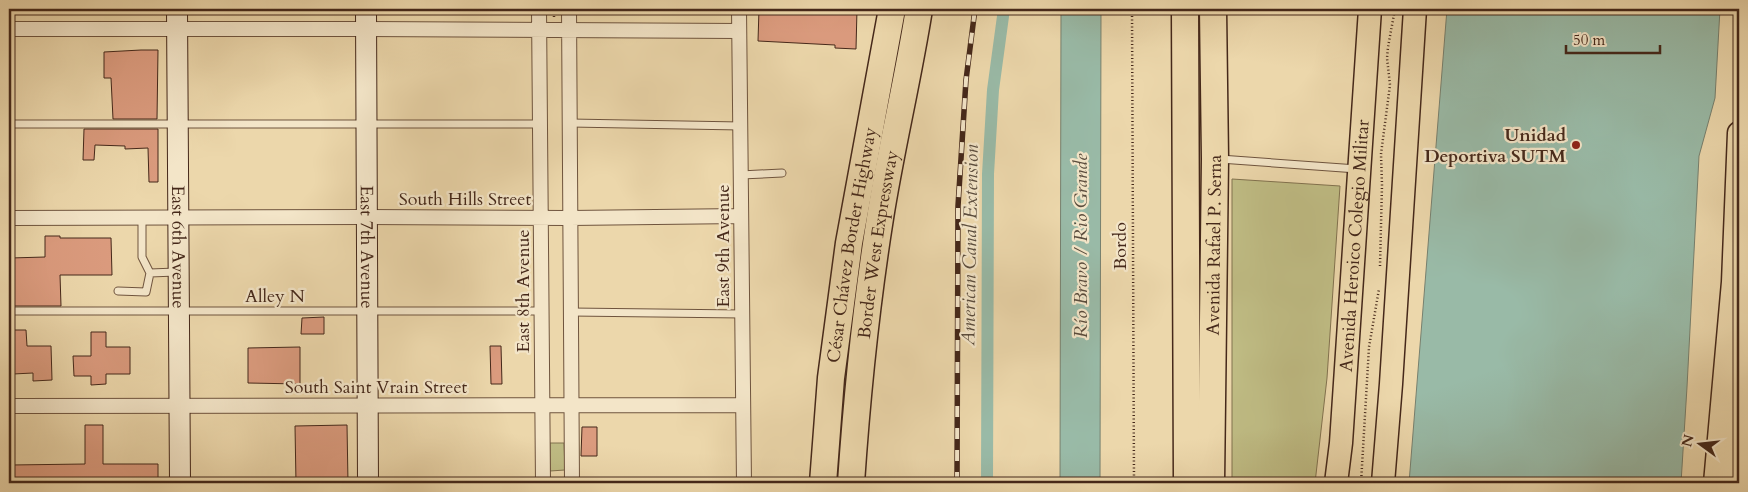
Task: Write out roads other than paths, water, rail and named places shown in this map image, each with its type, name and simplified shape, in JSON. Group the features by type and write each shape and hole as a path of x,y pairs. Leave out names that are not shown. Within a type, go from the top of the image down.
{"highway":[{"name":"César Chávez Border Highway","path":"823,483 831,378 849,243 892,9"},
{"name":"Border West Expressway","path":"850,483 866,312 884,194 909,71 919,9"},
{"name":"Avenida Rafael P. Serna","path":"1185,9 1187,483"},
{"name":"Avenida Rafael P. Serna","path":"1212,478 1215,158 1214,9"}],"main road":[{"name":"Avenida Heroico Colegio Militar","path":"1336,483 1341,443 1370,9"},
{"path":"1382,483 1392,374 1416,9"},
{"path":"1715,483 1732,380 1739,134"},
{"path":"1733,483 1739,405"}],"street":[{"name":"East 6th Avenue","path":"178,9 180,483"},
{"name":"East 7th Avenue","path":"366,9 368,483"},
{"name":"East 8th Avenue","path":"539,9 543,483"},
{"path":"569,9 572,483"},
{"name":"East 9th Avenue","path":"739,9 744,483"},
{"path":"9,29 739,31"},
{"name":"South Hills Street","path":"9,218 570,218 741,216"},
{"name":"South Saint Vrain Street","path":"9,406 743,405"}],"lane":[{"path":"570,123 741,126"},
{"path":"9,124 540,124"},
{"path":"1215,158 1359,169"},
{"path":"741,175 782,173"},
{"path":"118,291 146,292 150,272 142,257 142,218"},
{"path":"150,272 178,272"},
{"name":"Alley N","path":"9,311 542,311"},
{"path":"571,312 742,314"}],"water":[{"name":"Río Bravo / Rio Grande","path":"1061,9 1101,9 1100,483 1060,483"},
{"name":"Unidad Deportiva SUTM","path":"1447,9 1720,9 1715,98 1699,156 1681,483 1409,483"}],"waterway":[{"name":"American Canal Extension","path":"987,483 988,174 993,90 1004,9"}],"railway":[{"path":"957,483 958,206 966,80 975,9"}],"place":[{"name":"Unidad Deportiva SUTM","path":"1576,145"}]}
